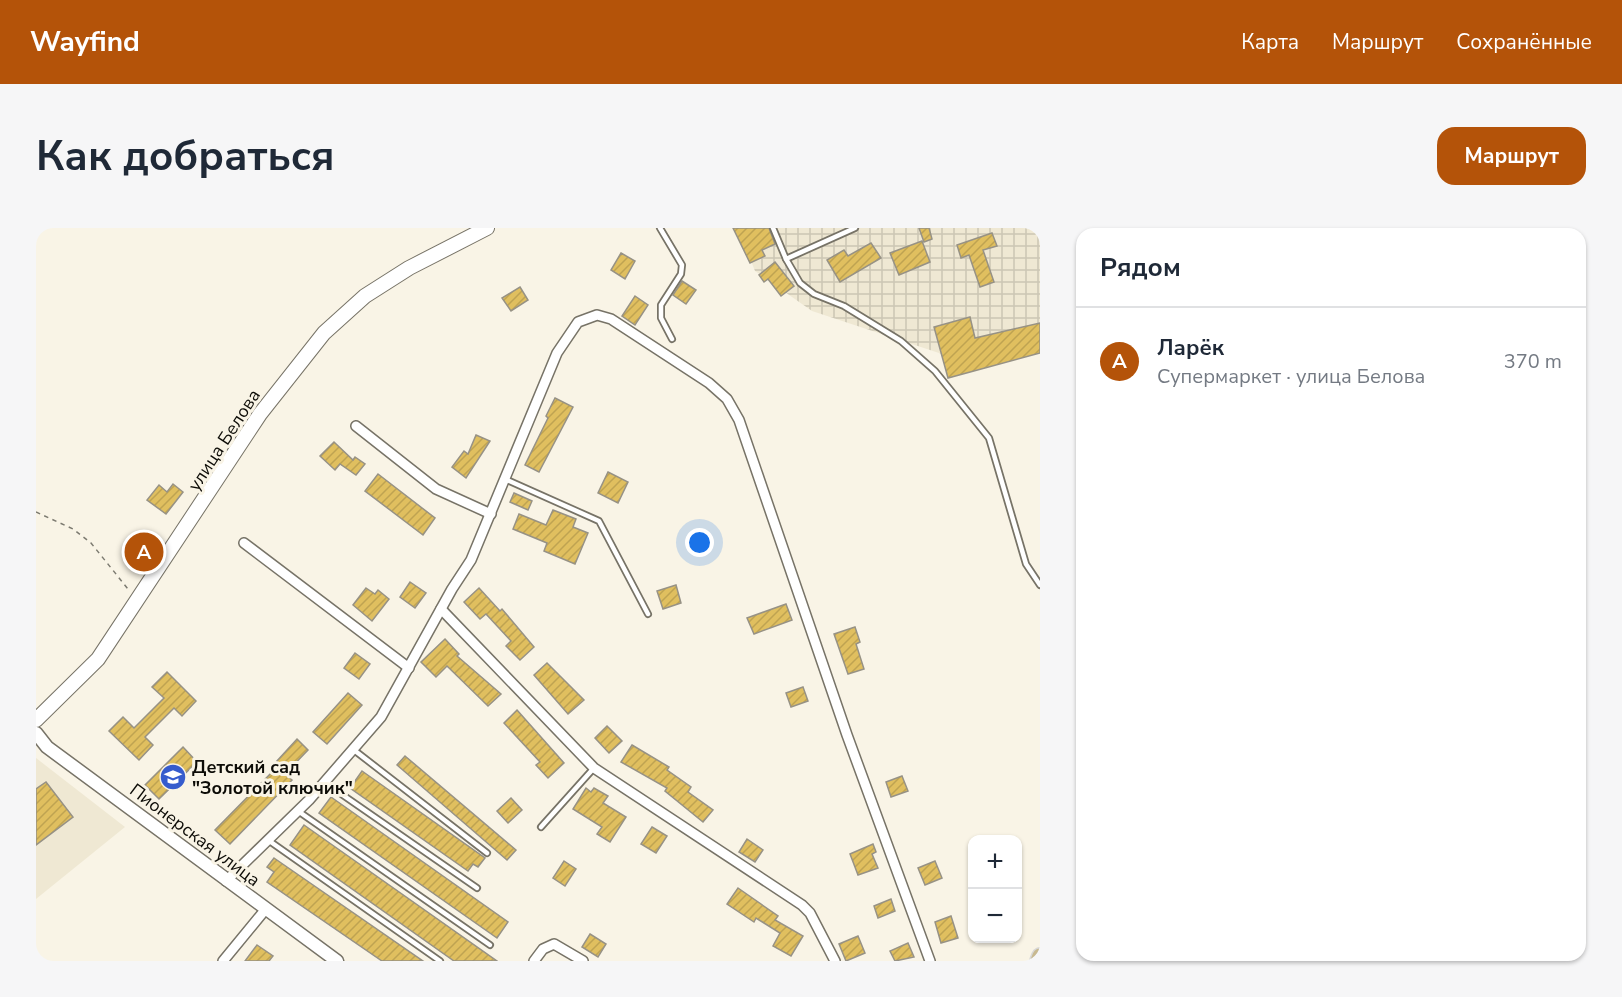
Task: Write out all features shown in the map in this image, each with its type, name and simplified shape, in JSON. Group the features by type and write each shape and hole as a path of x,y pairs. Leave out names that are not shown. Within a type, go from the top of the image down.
{"main road":[{"name":"улица Белова","path":"36,720 98,659 138,602 260,414 324,333 365,296 409,268 487,228"},
{"path":"1038,961 1040,956"}],"street":[{"path":"226,881 298,811 381,717 471,560 557,353 578,322 590,315 611,319 710,383 727,399 739,420 847,735 930,961"},
{"path":"356,426 436,489 491,514"},
{"path":"244,543 410,668"},
{"path":"441,609 594,768 802,905 810,913 835,961"},
{"name":"Пионерская улица","path":"36,733 47,747 337,961"},
{"path":"223,961 265,910"},
{"path":"534,961 550,944 559,945 583,961"}],"lane":[{"path":"660,228 682,265 681,274 661,305 661,318 672,339"},
{"path":"773,228 786,259 800,283 814,294 844,306 901,341 935,371 989,438 1026,564 1040,585"},
{"path":"786,259 855,228"},
{"path":"505,479 599,521 648,614"},
{"path":"353,749 487,853"},
{"path":"541,827 594,768"},
{"path":"324,782 477,888"},
{"path":"298,811 490,945"},
{"path":"268,840 440,961"}],"path":[{"path":"36,512 73,529 92,543 138,602"}],"shaded area":[{"path":"738,228 1040,228 1040,337 942,354 812,311 755,271"},
{"path":"36,758 125,827 36,899"}],"building":[{"path":"733,228 769,228 775,244 762,250 765,256 750,263"},
{"path":"919,228 929,228 932,239 924,242"},
{"path":"992,233 997,246 983,250 994,282 980,287 969,255 961,258 957,245"},
{"path":"922,241 930,262 899,275 890,253"},
{"path":"871,243 881,258 840,282 827,260 844,250 848,256"},
{"path":"621,253 635,261 625,279 611,270"},
{"path":"775,262 794,286 781,296 768,279 764,282 759,275"},
{"path":"682,281 696,290 686,304 673,295"},
{"path":"520,287 528,300 511,311 502,298"},
{"path":"635,296 648,305 635,325 622,316"},
{"path":"970,317 975,338 1040,323 1040,353 948,378 934,327"},
{"path":"555,398 573,407 539,472 525,465"},
{"path":"476,435 490,441 466,478 452,467 464,451 468,454"},
{"path":"334,442 353,460 355,457 365,464 356,475 340,464 335,470 320,456"},
{"path":"608,472 628,482 618,503 598,493"},
{"path":"378,474 435,518 423,535 365,491"},
{"path":"173,484 183,492 166,514 147,500 159,485 167,492"},
{"path":"514,493 532,501 528,510 510,502"},
{"path":"553,510 576,519 573,527 588,533 575,564 544,551 547,543 513,529 519,514 546,525"},
{"path":"410,582 426,593 415,608 400,597"},
{"path":"676,585 681,603 663,609 657,591"},
{"path":"366,588 375,594 378,590 389,599 372,621 353,605"},
{"path":"479,588 500,611 502,609 534,647 520,660 506,646 511,641 486,614 480,619 464,602"},
{"path":"786,604 792,620 754,634 747,618"},
{"path":"855,627 860,642 856,644 864,669 848,674 834,634"},
{"path":"445,639 459,654 457,656 501,694 488,706 447,666 436,677 421,662"},
{"path":"355,653 370,664 359,679 344,668"},
{"path":"547,663 584,700 568,714 534,675"},
{"path":"167,672 196,701 182,716 174,708 145,737 153,745 139,760 109,731 123,717 134,728 164,698 152,687"},
{"path":"803,687 808,701 791,707 786,693"},
{"path":"348,693 362,705 327,744 313,732"},
{"path":"517,710 564,763 548,778 536,765 540,762 504,723"},
{"path":"607,726 622,741 609,753 595,738"},
{"path":"297,739 308,750 285,774 292,780 230,844 215,830 279,765 276,762"},
{"path":"632,745 669,767 667,770 691,787 688,792 713,810 703,822 665,791 667,788 621,762"},
{"path":"183,747 197,762 159,799 145,785"},
{"path":"405,756 516,850 507,860 397,765"},
{"path":"362,771 485,858 478,867 473,864 468,871 350,788"},
{"path":"902,776 908,791 891,797 886,782"},
{"path":"46,782 73,817 36,845 36,789"},
{"path":"586,788 591,792 594,788 608,796 603,803 626,817 610,842 597,834 602,827 573,809"},
{"path":"331,797 508,922 497,938 319,813"},
{"path":"511,798 522,810 508,823 497,811"},
{"path":"304,825 497,961 454,961 290,845"},
{"path":"652,827 667,836 656,853 641,844"},
{"path":"747,839 763,850 755,862 739,852"},
{"path":"873,844 876,852 872,854 878,868 858,875 850,854"},
{"path":"274,858 423,961 382,961 267,882 274,872 267,867"},
{"path":"564,861 576,869 565,886 553,878"},
{"path":"935,861 942,878 925,885 918,868"},
{"path":"738,888 778,916 775,920 803,936 791,956 773,946 780,933 756,918 754,922 727,904"},
{"path":"891,899 895,911 878,918 874,906"},
{"path":"951,916 958,938 941,943 935,922"},
{"path":"590,934 606,944 598,957 582,947"},
{"path":"858,936 865,953 846,961 839,944"},
{"path":"908,943 914,957 895,961 890,951"},
{"path":"257,945 273,956 269,961 245,961"}],"railway":[{"path":"1037,228 1040,237"}],"place":[{"name":"Ларёк","path":"144,552"},
{"name":"Детский сад \"Золотой ключик\"","path":"173,777"}]}
